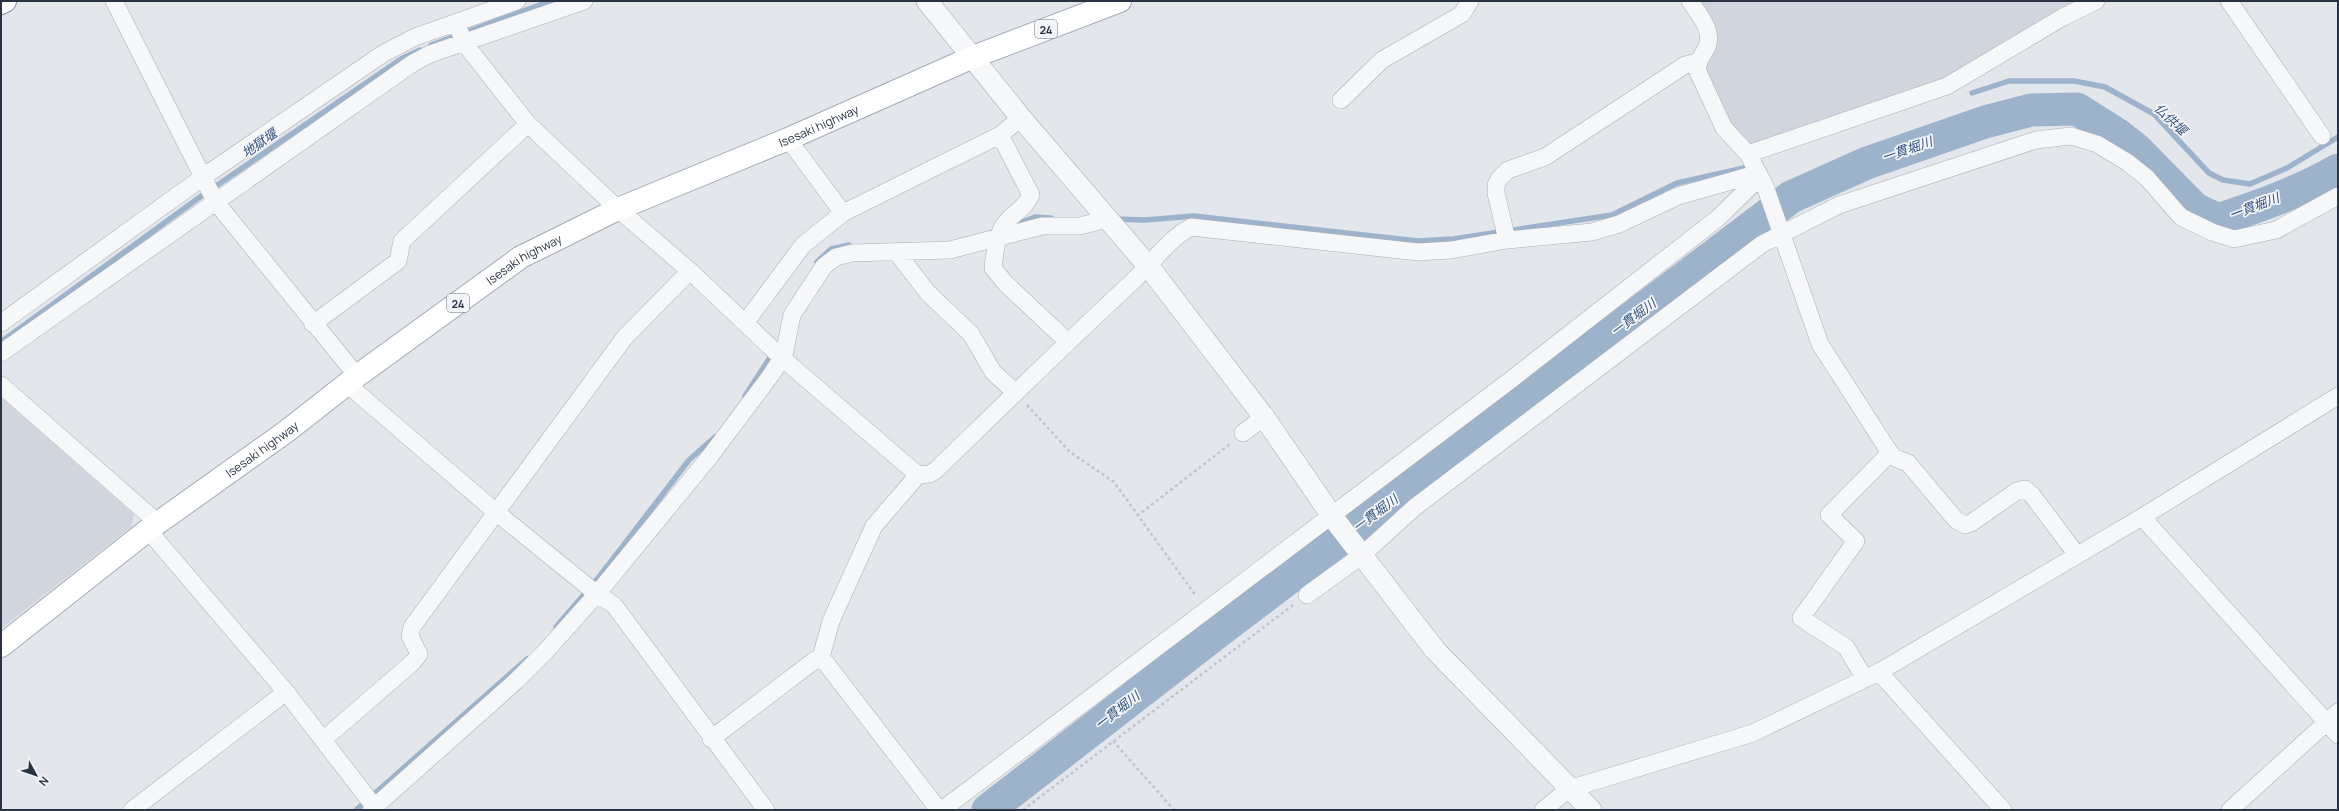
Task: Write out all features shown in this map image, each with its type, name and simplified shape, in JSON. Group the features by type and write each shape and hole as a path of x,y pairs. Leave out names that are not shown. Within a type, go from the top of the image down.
{"main road":[{"path":"1,3 5,1"},
{"name":"Isesaki highway","path":"1,646 153,526 287,431 352,380 521,257 618,209 788,139 973,57 1120,1"}],"street":[{"path":"114,1 215,201 313,324 352,380 497,513 597,594 614,605 711,739 766,810"},
{"path":"1,323 203,177 384,53 415,37 516,1"},
{"path":"1,353 398,72 430,54 465,44 584,1"},
{"path":"927,1 1021,118 1149,267 1264,417 1359,554 1435,650 1591,810"},
{"path":"1341,100 1382,60 1462,14 1470,1"},
{"path":"1690,1 1708,31 1706,48 1697,62 1698,72 1724,128 1748,154 1760,179 1820,344 1890,453 1895,458 1908,463 1956,520 1965,524 1971,524 2017,491 2024,489 2032,495 2077,555"},
{"path":"1748,154 1947,86 2063,17 2096,1"},
{"path":"2229,1 2322,136"},
{"path":"456,23 465,44 528,124 618,209 690,271 782,358 918,476"},
{"path":"1507,240 1496,193 1496,185 1499,178 1508,170 1545,157 1685,65 1697,62"},
{"path":"745,323 803,245 843,213 1000,135 1021,118"},
{"path":"313,324 398,262 402,241 528,124"},
{"path":"1000,135 1030,195 1026,206 1007,221 998,238 993,268 1006,284 1068,342"},
{"path":"1307,595 1415,507 1762,244 1779,229 1839,205 2036,140 2071,136 2097,144 2127,162 2147,178 2180,217 2212,232 2234,239 2276,230 2338,196"},
{"path":"788,139 843,213"},
{"path":"820,661 831,621 874,526 918,476 930,474 936,470 1068,342 1149,267 1180,233 1191,227 1418,252 1451,250 1507,240 1592,232 1619,224 1678,196 1760,179"},
{"path":"942,810 1206,609 1332,517 1508,382 1712,223 1760,179"},
{"path":"1,385 153,526 286,692 374,809 516,681 546,652 597,594 711,455 782,358 792,315 824,266 836,257 852,253 898,253 950,250 1042,226 1080,226 1107,219"},
{"path":"898,253 928,293 971,334 993,372 1016,393"},
{"path":"323,740 413,662 419,654 410,636 412,627 625,337 690,271"},
{"path":"1542,810 1569,789 1753,733 1872,675 2142,517 2338,397"},
{"path":"1244,433 1264,417"},
{"path":"1890,453 1830,515 1856,541 1802,618 1846,647 2003,810"},
{"path":"2142,517 2332,717 2338,735"},
{"path":"711,739 815,660 826,662 939,810"},
{"path":"132,810 286,692"},
{"path":"2230,810 2332,717"}],"path":[{"path":"1016,393 1070,452 1114,482 1137,516 1206,609"},
{"path":"1137,516 1244,433"},
{"path":"1023,810 1307,595"},
{"path":"1113,741 1174,810"}],"shaded area":[{"path":"1697,1 2079,1 1954,75 1749,146 1737,135 1709,84 1705,64 1718,41 1717,32"},
{"path":"1,397 134,515 131,527 1,629"}],"waterway":[{"name":"地獄堰","path":"431,45 551,1"},
{"name":"地獄堰","path":"1,342 200,197 401,59 420,50"},
{"name":"仏供堰","path":"1972,93 2009,81 2074,81 2105,87 2154,114 2209,173 2223,180 2250,184 2287,168 2338,137"},
{"name":"一貫堀川","path":"988,810 1219,631 1791,197 1867,163 1985,122 2031,110 2077,109 2118,135 2137,150 2195,209 2218,220 2294,192 2338,170"},
{"path":"1115,219 1145,220 1194,216 1418,241 1453,239 1612,215 1677,183 1744,168"},
{"path":"1013,226 1035,217 1051,218"},
{"path":"817,262 831,249 849,245"},
{"path":"745,396 773,353"},
{"path":"556,627 599,577 689,460 715,437"},
{"path":"356,810 527,659"}]}
